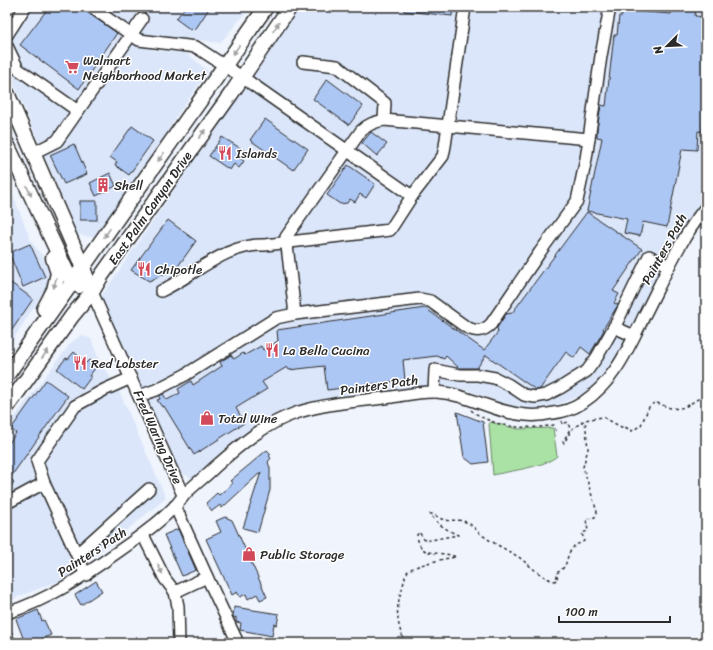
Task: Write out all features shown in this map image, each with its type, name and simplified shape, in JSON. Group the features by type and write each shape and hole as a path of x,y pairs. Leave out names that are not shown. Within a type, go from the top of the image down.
{"main road":[{"name":"East Palm Canyon Drive","path":"7,375 266,7"},
{"name":"East Palm Canyon Drive","path":"7,407 72,316 92,292 102,275 290,7"},
{"name":"Fred Waring Drive","path":"7,93 92,292"},
{"path":"7,116 20,144 24,149 33,153"},
{"path":"7,144 11,164 42,219 72,283 92,292"},
{"path":"11,164 22,162 29,167 44,197 58,212"},
{"path":"34,335 43,310 54,290 58,273 45,238 42,219"}],"street":[{"path":"7,35 25,7"},
{"path":"91,7 139,40 196,47 242,76 412,196"},
{"path":"161,291 230,251 256,245 287,243 390,230 412,196 443,156 465,7"},
{"path":"140,396 156,390 185,375 276,318 296,314 420,299 430,301 472,330 486,330 577,201 590,139 601,56 610,7"},
{"path":"33,153 57,141 142,19"},
{"path":"7,46 18,69 78,111"},
{"path":"303,62 337,66 385,103 384,120"},
{"path":"296,314 286,237 366,126 384,120 590,139"},
{"name":"Painters Path","path":"7,614 23,608 86,575 143,535 175,506 184,495 256,433 296,413 329,406 434,392 452,394 471,399 506,412 524,415 540,415 559,412 580,404 599,390 613,374 692,224 706,207"},
{"path":"434,392 435,370 495,378 524,395 546,395 560,388 587,370 597,358 649,256 669,266"},
{"name":"Fred Waring Drive","path":"92,292 184,495"},
{"path":"614,327 634,336"},
{"path":"86,575 44,484 37,461 75,406 104,390 131,378"},
{"path":"7,502 44,484"},
{"path":"77,554 149,489"},
{"path":"175,506 238,643"},
{"path":"143,535 165,579 175,592 178,606 179,643"},
{"path":"175,592 207,577"},
{"path":"7,637 9,643"}],"path":[{"path":"562,424 568,422 570,429 563,442 564,443 572,429 585,420 602,417 632,431 641,424 649,407 655,402 680,409 697,399 703,397 706,400"},
{"path":"473,412 488,420 518,427 544,427 554,425 556,431"},
{"path":"405,643 399,628 397,612 400,594 407,572 415,566 456,557 452,555 433,554 421,548 417,535 419,532 425,541 458,535 449,531 430,514 434,514 438,518 448,521 462,520 470,524 480,535 518,556 549,580 555,581 558,579 556,575 563,569 568,555 575,545 584,540 582,533 588,531 586,519 596,517 597,512 583,467 588,449 585,420"}],"shaded area":[{"path":"7,7 96,7 131,31 152,50 186,53 208,71 178,114 145,168 94,237 78,235 7,67"},
{"path":"99,7 244,7 248,10 220,43 200,40 142,37"},
{"path":"299,7 706,7 706,199 697,210 664,261 614,361 601,380 583,394 554,406 523,410 464,389 434,387 283,410 249,431 198,481 179,472 101,297"},
{"path":"7,183 12,192 30,239 42,256 50,273 46,288 7,349"},
{"path":"81,335 91,339 99,360 119,391 166,498 69,577 7,601 7,427 70,344"}],"green space":[{"path":"490,422 518,429 553,428 557,456 536,466 493,475"}],"building":[{"name":"Walmart Neighborhood Market","path":"49,7 80,7 117,33 79,89 20,45"},
{"path":"185,7 210,7 195,30 193,28 191,30 176,19"},
{"path":"404,7 453,7 452,16 404,11"},
{"path":"672,7 696,7 695,16 706,17 706,124 703,124 703,132 698,131 697,150 682,149 667,227 643,222 640,236 624,233 627,219 587,211 602,138 597,137 597,129 601,105 606,106 614,35 617,35 619,16 622,16 622,10 671,14"},
{"path":"327,79 363,106 349,125 313,99"},
{"path":"265,119 308,149 293,170 250,140"},
{"path":"132,126 153,141 129,175 115,165 117,162 110,157"},
{"path":"371,132 387,144 377,156 362,143"},
{"path":"222,137 245,151 240,158 244,161 239,168 234,164 230,170 209,156"},
{"path":"74,144 87,174 64,184 50,155"},
{"path":"348,165 375,184 366,198 360,194 355,202 350,199 347,203 340,204 327,195"},
{"name":"Shell","path":"110,173 116,186 96,196 90,183"},
{"path":"80,201 97,201 97,220 80,220"},
{"path":"587,212 642,249 613,291 619,294 614,303 618,305 590,354 581,347 574,358 566,352 540,389 536,390 486,355 477,368 459,368 446,356 444,359 437,356 403,360 405,380 327,390 324,366 289,370 287,367 262,382 267,389 236,408 244,423 194,455 164,406 162,407 157,400 160,399 159,396 163,394 167,400 180,393 178,389 191,381 193,385 222,366 220,362 231,355 234,359 243,353 245,355 261,346 263,350 278,341 277,330 425,308 484,350 498,332 497,328 506,314 512,313"},
{"path":"168,220 196,241 176,269 149,281 131,270"},
{"path":"30,244 45,277 23,287 9,253"},
{"path":"7,280 33,299 12,330 7,326"},
{"path":"74,352 86,363 89,360 97,366 89,376 91,377 82,389 57,369 66,358 68,359"},
{"path":"46,380 68,396 10,478 14,482 7,491 7,446 16,433 11,429"},
{"path":"457,412 483,422 488,462 473,464 464,457"},
{"path":"267,450 271,454 269,456 271,458 268,462 270,468 270,490 258,532 243,528 261,472 222,508 220,505 212,511 206,503 217,493 219,495 233,483 230,481"},
{"path":"225,517 232,520 267,597 260,600 257,594 248,599 246,594 240,597 237,592 232,595 206,539 221,532 216,521"},
{"path":"178,529 196,570 182,576 164,535"},
{"path":"96,581 102,591 81,605 75,595"},
{"path":"234,607 279,614 277,625 274,624 272,636 240,630 241,623 236,622 236,617 234,618 233,616"},
{"path":"38,610 42,621 44,620 51,635 31,643 25,643 16,619"}],"place":[{"name":"Walmart Neighborhood Market","path":"72,67"},
{"name":"Islands","path":"225,153"},
{"name":"Shell","path":"103,185"},
{"name":"Chipotle","path":"144,269"},
{"name":"La Bella Cucina","path":"272,350"},
{"name":"Red Lobster","path":"80,363"},
{"name":"Total Wine","path":"207,418"},
{"name":"Public Storage","path":"249,554"}]}
